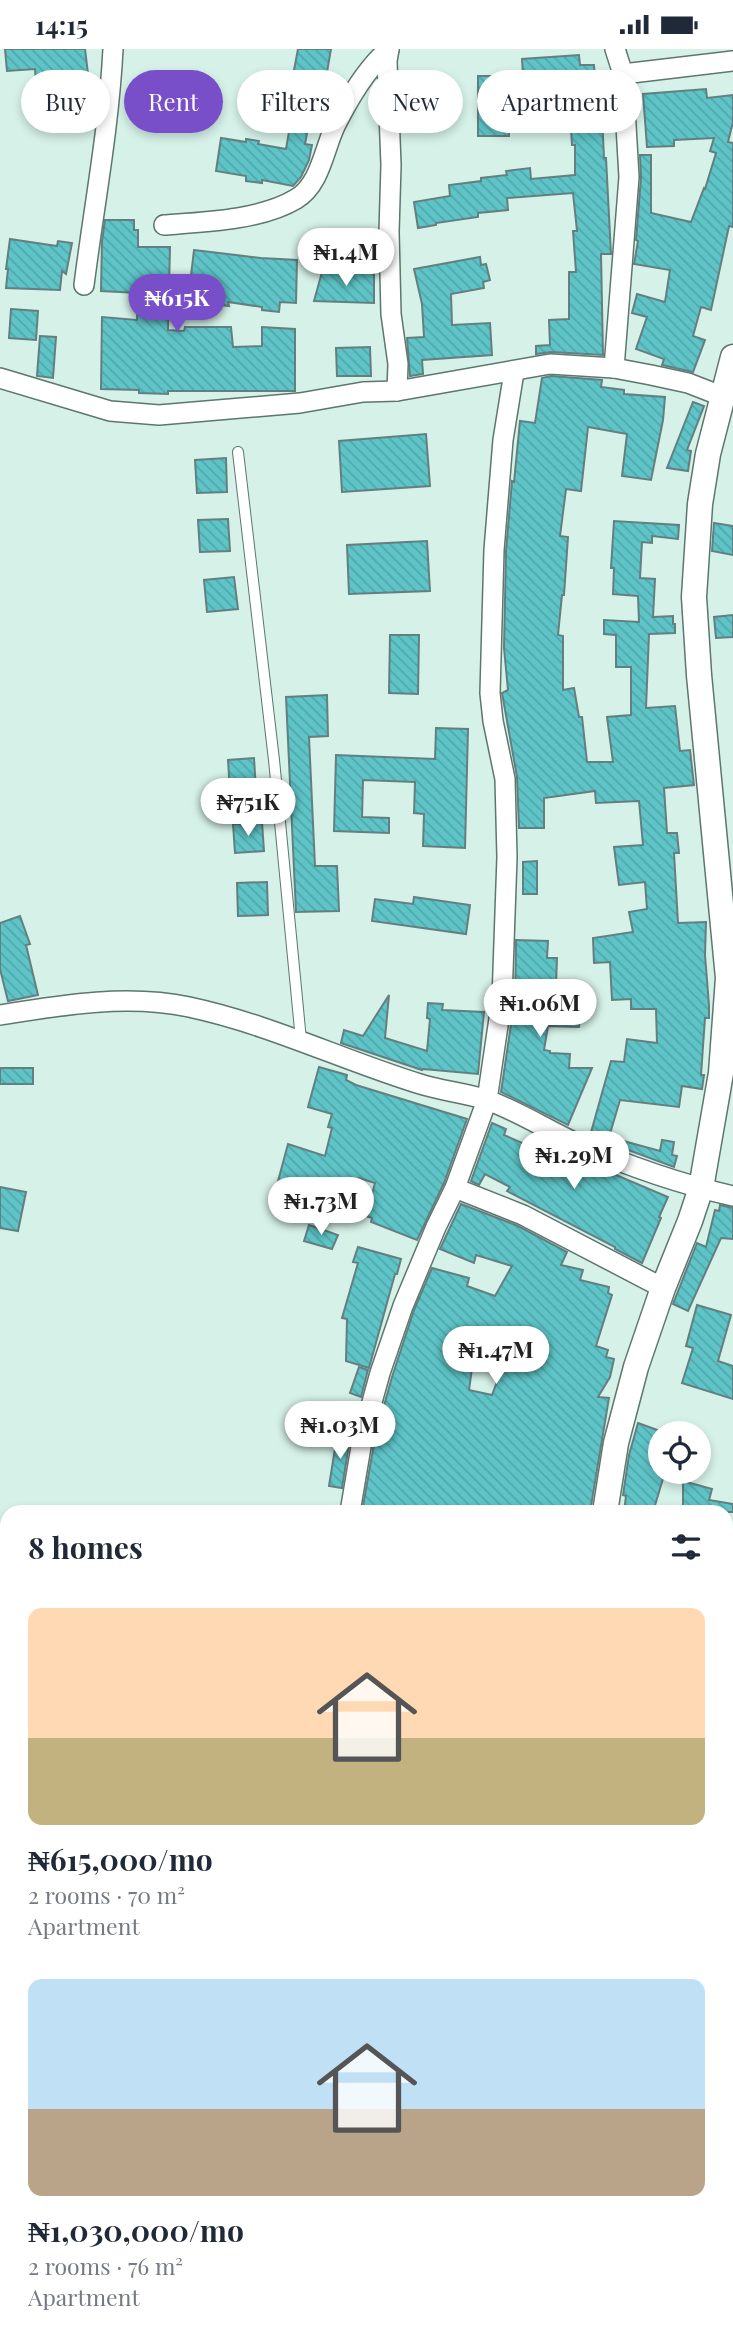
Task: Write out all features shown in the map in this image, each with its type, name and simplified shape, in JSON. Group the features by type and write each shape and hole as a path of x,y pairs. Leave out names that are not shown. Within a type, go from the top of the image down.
{"street":[{"path":"84,285 111,104 113,49"},
{"path":"164,225 215,221 275,209 298,198 310,187 335,125 360,82 389,49"},
{"path":"389,49 387,61 391,165 388,232 391,314 398,364 397,391"},
{"path":"615,49 622,70"},
{"path":"642,72 733,61"},
{"path":"614,368 629,177 626,133"},
{"path":"606,1505 622,1416 663,1288 701,1188 721,1073 728,978 694,597 700,504 708,454 733,357"},
{"path":"0,379 110,411 159,415 228,411 300,403 363,392 397,391 550,364 614,368 688,383 724,397"},
{"path":"351,1505 363,1435 380,1373 403,1306 455,1188 487,1100 502,999 507,857 505,779 490,692 494,549 503,440 514,372"},
{"path":"0,1015 58,1005 107,1001 140,1001 188,1007 300,1040 422,1085 487,1100 578,1144 647,1172 733,1196"},
{"path":"455,1188 523,1215 663,1288"}],"lane":[{"path":"238,452 274,760 300,1040"}],"building":[{"path":"5,49 85,49 88,70 7,71"},
{"path":"298,49 331,49 327,70 294,70"},
{"path":"579,55 580,65 594,65 594,70 523,70 522,59"},
{"path":"706,89 707,98 733,95 733,122 728,142 733,143 733,227 729,226 711,310 701,307 693,336 705,340 693,372 662,365 664,359 636,349 647,317 632,313 637,294 665,302 670,270 634,264 638,241 640,155 651,155 651,213 691,222 716,153 710,151 714,138 674,140 674,146 647,147 643,94"},
{"path":"289,133 307,133 305,144 312,145 309,160 293,186 262,180 262,183 246,181 246,176 216,171 221,138 259,141 258,144 286,149"},
{"path":"478,133 509,133 509,136 478,136"},
{"path":"571,133 603,133 611,254 601,254 603,355 551,352 536,354 536,346 550,345 549,320 569,319 569,272 576,272 573,231 577,231 573,193 507,198 508,210 478,213 478,217 418,228 414,202 450,196 449,185 507,175 506,171 530,168 531,179 575,175 575,145 572,145"},
{"path":"105,220 134,220 134,230 138,230 138,247 170,247 168,330 184,331 185,327 231,327 233,347 262,346 262,327 295,329 295,391 168,391 168,394 101,389 102,317 137,320 138,293 101,291"},
{"path":"10,239 57,246 58,241 72,243 66,274 62,271 60,290 6,288"},
{"path":"194,250 297,260 296,303 280,302 279,312 228,302 229,306 188,301"},
{"path":"480,257 481,265 486,264 490,280 483,282 484,288 451,294 452,325 490,323 492,355 422,360 423,374 410,376 407,338 424,337 422,304 414,269"},
{"path":"322,272 374,273 374,303 314,301"},
{"path":"11,309 38,311 36,340 9,338"},
{"path":"40,336 56,337 53,378 37,376"},
{"path":"370,347 371,376 337,376 336,348"},
{"path":"551,376 602,380 601,387 624,390 624,394 665,397 651,480 622,476 627,434 588,427 581,491 566,489 560,536 568,537 558,635 563,636 563,690 574,688 579,717 582,717 587,762 613,762 607,717 631,715 631,667 616,667 616,635 604,634 604,620 639,622 638,596 613,594 614,568 611,568 614,521 679,525 678,539 652,536 652,543 642,542 640,578 655,579 653,617 673,616 675,624 675,633 649,634 646,708 675,706 680,751 690,750 694,785 664,788 667,833 677,833 679,853 674,853 678,923 706,922 709,1018 705,1018 701,1075 704,1075 702,1089 682,1086 679,1107 620,1100 609,1137 660,1151 662,1140 674,1142 672,1155 677,1156 674,1167 590,1136 611,1061 624,1062 627,1039 657,1043 656,1009 631,1009 631,999 612,1000 610,962 594,963 593,938 633,932 629,912 647,909 645,882 619,885 614,847 643,845 639,801 596,803 595,791 544,798 544,828 519,828 517,777 502,693 508,690 504,648 506,551 520,421 535,423 542,378"},
{"path":"693,402 704,406 687,450 691,451 688,471 667,468"},
{"path":"426,434 430,486 342,492 339,441"},
{"path":"226,458 227,492 197,493 195,460"},
{"path":"228,519 230,551 200,552 198,520"},
{"path":"714,523 733,526 733,555 712,551"},
{"path":"427,541 430,591 349,594 347,545"},
{"path":"234,577 238,609 207,612 204,580"},
{"path":"733,615 733,637 716,638 714,617"},
{"path":"390,635 419,635 418,694 389,693"},
{"path":"327,695 328,736 309,737 315,866 337,866 339,911 296,912 286,697"},
{"path":"436,728 468,729 465,848 423,846 424,814 414,813 415,782 363,780 362,817 389,818 389,833 334,831 336,755 435,759"},
{"path":"254,758 256,790 230,792 228,760"},
{"path":"262,822 264,851 235,853 233,824"},
{"path":"537,861 537,894 523,894 523,862"},
{"path":"267,882 268,915 238,916 237,883"},
{"path":"414,897 470,905 466,934 372,921 375,899 413,904"},
{"path":"20,916 30,944 26,945 38,995 8,1001 0,969 0,923"},
{"path":"516,940 548,941 547,958 557,958 555,1012 580,1014 579,1027 548,1026 544,1050 570,1054 569,1068 592,1068 568,1125 501,1092 515,1011"},
{"path":"389,995 385,1038 427,1051 430,1019 427,1018 428,1003 443,1004 442,1010 484,1012 478,1074 422,1070 341,1043 344,1030 363,1036"},
{"path":"319,1067 347,1075 346,1080 356,1085 467,1119 444,1183 417,1240 371,1222 372,1218 366,1216 375,1183 359,1178 346,1213 315,1208 319,1193 278,1181 288,1144 325,1156 332,1128 328,1127 332,1114 308,1107"},
{"path":"0,1068 33,1068 33,1084 0,1084"},
{"path":"492,1123 506,1129 504,1135 529,1146 533,1135 558,1148 557,1150 668,1197 642,1263 507,1191 510,1187 485,1174 479,1185 471,1181"},
{"path":"0,1187 26,1192 18,1231 0,1228"},
{"path":"461,1204 518,1226 567,1252 561,1265 583,1270 580,1280 609,1287 608,1293 612,1295 596,1346 608,1350 606,1357 614,1359 610,1377 598,1397 609,1398 591,1505 363,1505 375,1438 392,1377 414,1310 432,1268 469,1278 467,1286 495,1296 512,1266 476,1255 474,1263 440,1249","holes":["473,1361 501,1371 492,1395 469,1390"]},
{"path":"720,1205 733,1208 733,1239 721,1238 688,1311 673,1304 697,1243 706,1247 715,1210 719,1211"},
{"path":"309,1225 338,1235 332,1249 304,1241"},
{"path":"358,1247 401,1259 369,1368 346,1361 347,1319 342,1318 358,1263 353,1262"},
{"path":"697,1305 731,1315 718,1361 733,1366 733,1399 682,1383 693,1348 686,1346"},
{"path":"359,1367 368,1370 361,1397 350,1393"},
{"path":"638,1423 648,1427 648,1484 661,1484 655,1505 625,1505 626,1496 623,1495 629,1455"},
{"path":"345,1432 351,1432 342,1488 329,1486 337,1436 342,1437"},
{"path":"683,1484 712,1489 709,1500 733,1505 683,1505"}]}
